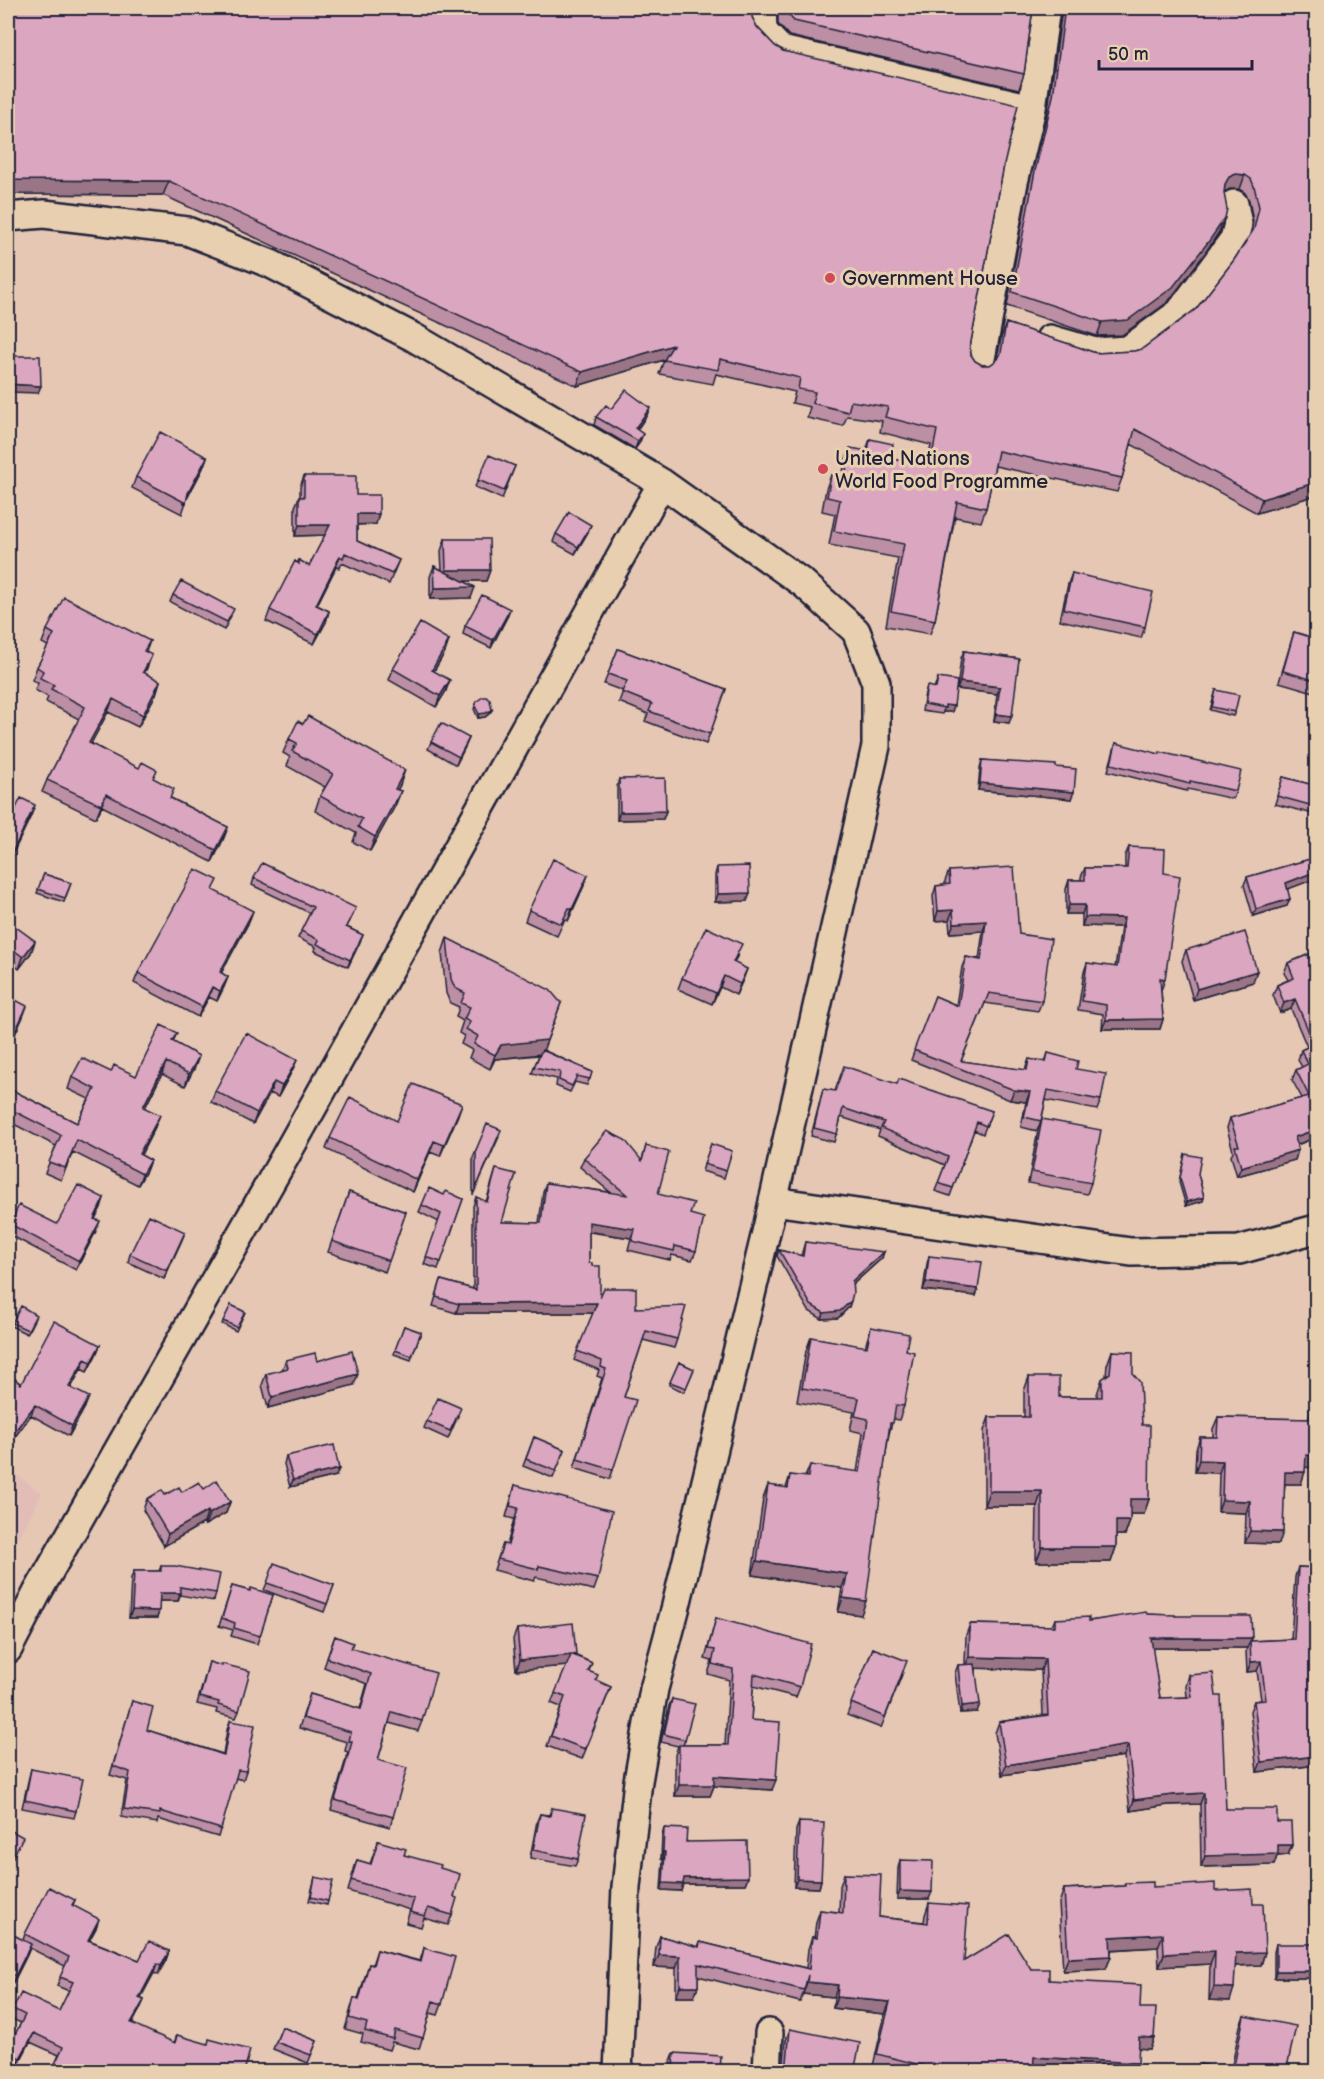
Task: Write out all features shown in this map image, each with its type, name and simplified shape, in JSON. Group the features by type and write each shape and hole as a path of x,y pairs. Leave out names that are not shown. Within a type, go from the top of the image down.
{"street":[{"path":"762,8 763,31 781,50 1032,108"},
{"path":"980,364 1008,324 1014,182 1032,108 1046,8"},
{"path":"1008,324 1095,352 1128,350 1179,313 1216,265 1234,239 1238,224 1234,204"},
{"path":"8,217 44,214 187,231 271,264 413,337 662,483 804,584 856,631 876,683 876,746 773,1201 654,1689 638,1781 626,1887 618,2072"},
{"path":"8,1649 37,1593 286,1155 662,483"},
{"path":"773,1201 1131,1252 1239,1250 1317,1229"},
{"path":"767,2072 769,2033"}],"shaded area":[{"path":"8,1469 42,1493 8,1559"}],"building":[{"name":"Government House","path":"8,8 753,8 752,17 757,27 783,51 1018,105 1004,165 970,347 975,361 982,365 990,365 998,359 1001,353 1006,323 1096,353 1142,349 1196,309 1234,260 1254,229 1259,207 1251,179 1245,175 1236,174 1229,177 1224,193 1227,209 1225,218 1209,241 1173,287 1128,320 1102,322 1012,292 1035,171 1053,96 1065,8 1317,8 1317,482 1262,499 1135,429 1122,478 998,451 986,508 957,502 935,620 891,611 904,544 834,531 840,500 827,497 831,475 845,478 850,448 868,451 870,439 893,444 891,459 930,466 937,430 885,417 888,407 851,401 848,412 812,403 815,392 798,389 800,378 720,359 718,370 664,360 673,345 582,372 169,181 8,180"},
{"path":"784,8 1033,8 1024,74 794,21"},
{"path":"8,356 40,356 41,386 8,384"},
{"path":"626,390 650,408 635,428 643,434 638,441 596,417 606,405 611,409"},
{"path":"160,432 207,457 188,493 186,503 136,477"},
{"path":"489,455 515,466 504,491 478,480"},
{"path":"304,476 356,476 356,495 379,495 379,514 357,514 357,541 399,560 392,574 345,553 343,558 340,556 316,605 329,611 318,634 270,610 295,561 299,564 299,560 309,566 330,525 299,525 299,497 304,497"},
{"path":"569,512 591,525 578,547 556,534"},
{"path":"445,539 489,539 490,570 446,570"},
{"path":"434,566 475,587 435,588"},
{"path":"1072,573 1153,592 1145,627 1064,609"},
{"path":"181,581 234,609 227,622 173,595"},
{"path":"482,595 510,609 493,640 465,626"},
{"path":"64,597 150,641 144,651 152,655 143,672 160,681 143,715 113,699 89,743 139,768 142,762 157,770 153,778 174,789 170,798 228,827 216,850 106,794 101,805 47,780 85,707 51,689 54,685 40,678 43,671 37,667 54,634 47,630"},
{"path":"420,623 449,640 432,670 450,680 440,696 393,669"},
{"path":"1294,632 1317,639 1317,681 1283,671"},
{"path":"618,649 726,689 710,734 649,711 652,704 622,692 627,681 608,674"},
{"path":"964,651 1019,659 1012,716 996,714 1000,687 960,682"},
{"path":"938,678 957,681 954,706 945,705 945,708 924,704 927,686 936,688"},
{"path":"1216,690 1239,695 1235,712 1212,707"},
{"path":"483,697 490,700 492,710 479,714 475,706 477,701"},
{"path":"308,716 405,770 395,789 401,791 375,837 358,827 362,819 320,796 333,774 292,751 297,743 289,739 298,721 303,724"},
{"path":"441,723 469,738 459,757 431,742"},
{"path":"1116,743 1241,771 1236,791 1190,781 1190,784 1111,764"},
{"path":"982,760 1056,765 1056,767 1076,769 1074,792 980,783"},
{"path":"1283,777 1317,786 1317,807 1277,796"},
{"path":"665,778 666,811 620,812 619,779"},
{"path":"21,798 35,805 8,861 8,809 14,812"},
{"path":"1129,847 1165,849 1164,873 1180,876 1165,979 1160,978 1163,1019 1106,1020 1106,1005 1082,1001 1087,963 1117,967 1124,918 1085,917 1085,905 1069,905 1069,880 1085,880 1085,868 1127,868"},
{"path":"1317,857 1317,871 1286,883 1290,899 1256,909 1247,877"},
{"path":"553,859 588,875 572,909 569,908 561,924 529,910"},
{"path":"262,863 356,908 346,927 363,935 350,960 317,944 319,940 301,931 313,907 254,878"},
{"path":"749,866 750,893 718,894 717,867"},
{"path":"1014,867 1019,934 1051,939 1042,1001 989,993 961,1061 1027,1070 1029,1059 1046,1062 1048,1053 1078,1061 1076,1069 1106,1074 1101,1100 1048,1090 1041,1121 1024,1117 1030,1092 1014,1090 914,1050 935,996 958,1006 966,957 981,960 986,921 954,923 953,910 938,911 936,886 950,884 949,871"},
{"path":"195,869 218,880 213,890 253,911 220,972 228,977 220,991 212,987 202,1007 138,973"},
{"path":"44,874 71,883 65,898 38,889"},
{"path":"8,921 35,941 23,957 11,948 8,955"},
{"path":"706,927 742,944 733,962 747,969 740,984 724,976 716,993 682,978"},
{"path":"1245,932 1257,971 1197,989 1186,950"},
{"path":"447,938 550,990 561,1003 547,1040 501,1045 495,1055 474,1044 478,1036 466,1029 470,1022 464,1019 470,1007 461,1003 465,993 455,988 451,979"},
{"path":"1317,951 1317,1129 1295,1137 1298,1150 1241,1167 1235,1146 1239,1146 1230,1118 1309,1096 1296,1070 1308,1064 1301,1050 1314,1044 1295,999 1284,1003 1277,985 1294,978 1288,963"},
{"path":"8,996 27,1006 8,1047"},
{"path":"161,1025 177,1033 172,1041 199,1056 189,1074 166,1062 143,1107 160,1115 139,1154 150,1160 142,1174 77,1140 65,1168 49,1162 61,1135 8,1108 8,1088 77,1123 95,1089 72,1077 82,1058 111,1072 114,1065 136,1076"},
{"path":"246,1033 297,1060 282,1086 274,1082 257,1113 215,1091"},
{"path":"542,1050 592,1072 590,1079 577,1076 572,1086 559,1080 560,1072 534,1067"},
{"path":"844,1066 897,1084 899,1079 992,1111 986,1126 977,1122 953,1188 938,1183 948,1157 881,1128 884,1122 843,1108 837,1134 814,1128 823,1089 835,1091"},
{"path":"413,1084 462,1104 444,1145 434,1141 417,1180 330,1138 350,1097 397,1121"},
{"path":"1042,1119 1101,1130 1091,1183 1032,1172"},
{"path":"487,1124 501,1130 476,1188 476,1150"},
{"path":"607,1131 625,1140 642,1161 646,1146 669,1152 658,1194 694,1203 690,1214 704,1218 696,1251 675,1246 674,1251 632,1241 635,1229 589,1222 589,1263 592,1263 592,1266 600,1266 600,1297 604,1288 636,1288 636,1308 686,1306 677,1339 646,1331 624,1397 636,1400 613,1470 577,1459 606,1369 601,1367 602,1361 577,1351 597,1303 459,1304 436,1297 441,1280 476,1290 476,1197 487,1202 496,1169 516,1174 502,1222 541,1223 546,1183 627,1195 584,1158"},
{"path":"711,1144 732,1151 726,1171 704,1164"},
{"path":"1185,1154 1201,1157 1198,1174 1204,1197 1187,1202 1180,1178"},
{"path":"78,1185 104,1198 94,1219 100,1221 79,1261 10,1224 19,1205 57,1224"},
{"path":"429,1188 444,1195 446,1191 463,1199 441,1262 426,1257 441,1214 422,1205"},
{"path":"349,1192 406,1212 389,1261 332,1241"},
{"path":"149,1215 185,1232 167,1271 130,1254"},
{"path":"805,1242 884,1252 852,1281 851,1301 840,1311 824,1313 811,1305 779,1250 803,1256"},
{"path":"929,1256 982,1262 978,1289 926,1282"},
{"path":"231,1305 245,1312 237,1327 223,1321"},
{"path":"21,1306 36,1315 28,1330 12,1323"},
{"path":"54,1321 100,1345 91,1362 85,1359 69,1387 89,1397 72,1426 35,1405 14,1432 8,1427 8,1373 21,1384"},
{"path":"404,1326 421,1332 412,1356 395,1350"},
{"path":"871,1327 909,1334 906,1350 914,1352 904,1406 896,1405 893,1423 890,1423 866,1601 843,1598 847,1574 757,1561 768,1485 788,1488 790,1475 808,1477 810,1465 860,1472 868,1419 855,1416 859,1398 802,1388 811,1337 867,1347"},
{"path":"352,1351 358,1374 272,1397 266,1374 288,1368 286,1360 315,1353 317,1361"},
{"path":"1112,1351 1133,1352 1133,1374 1140,1382 1142,1425 1150,1425 1149,1499 1130,1499 1130,1521 1116,1521 1116,1547 1042,1547 1042,1491 989,1491 989,1417 1029,1417 1029,1377 1059,1377 1059,1397 1102,1397 1102,1379 1110,1373"},
{"path":"679,1362 694,1369 686,1388 670,1382"},
{"path":"1314,1397 1317,1397 1317,1456 1306,1455 1305,1472 1285,1472 1283,1532 1250,1531 1250,1501 1222,1500 1223,1461 1199,1460 1200,1437 1217,1437 1218,1417 1312,1419"},
{"path":"438,1398 461,1408 450,1431 427,1421"},
{"path":"534,1437 565,1450 556,1471 526,1459"},
{"path":"334,1445 339,1469 293,1480 286,1456"},
{"path":"217,1480 230,1502 209,1514 208,1511 168,1534 147,1499 162,1490 165,1495 179,1487 182,1492 199,1482 204,1489"},
{"path":"515,1485 612,1511 598,1579 539,1566 538,1569 498,1559 503,1544 508,1545 518,1508 510,1506"},
{"path":"274,1563 334,1585 327,1604 267,1583"},
{"path":"161,1566 175,1566 220,1574 216,1593 180,1587 180,1593 160,1593 159,1611 132,1610 134,1571 161,1571"},
{"path":"1298,1567 1317,1568 1317,1756 1261,1762 1254,1701 1266,1700 1261,1661 1251,1662 1250,1641 1294,1639"},
{"path":"232,1586 250,1591 251,1588 273,1595 260,1636 234,1628 235,1623 222,1618"},
{"path":"1146,1612 1147,1614 1175,1616 1251,1616 1252,1638 1151,1638 1160,1698 1192,1697 1189,1675 1213,1673 1216,1696 1221,1696 1226,1809 1277,1809 1277,1822 1291,1822 1292,1845 1278,1845 1278,1854 1205,1856 1204,1793 1134,1800 1128,1745 1006,1765 999,1722 1048,1715 1045,1659 969,1657 970,1624 1055,1626 1055,1619 1089,1617 1089,1621"},
{"path":"716,1618 811,1644 800,1687 754,1674 751,1720 780,1722 776,1780 714,1776 714,1785 679,1785 679,1745 728,1745 733,1669 712,1664 715,1650 708,1649"},
{"path":"573,1623 576,1654 573,1655 592,1663 588,1671 598,1675 596,1680 611,1687 585,1749 551,1736 565,1697 555,1693 571,1655 520,1660 517,1629"},
{"path":"335,1636 353,1643 351,1648 436,1673 422,1721 392,1712 378,1760 407,1768 393,1817 335,1800 352,1742 349,1741 351,1732 303,1718 310,1694 361,1709 371,1674 327,1658"},
{"path":"873,1648 907,1661 885,1717 851,1703"},
{"path":"209,1662 250,1671 239,1711 200,1697"},
{"path":"975,1664 980,1704 962,1706 958,1665"},
{"path":"672,1699 695,1704 685,1740 664,1734"},
{"path":"132,1701 153,1707 147,1730 224,1755 230,1721 255,1725 246,1771 238,1770 221,1829 160,1811 160,1814 124,1809 130,1772 113,1766"},
{"path":"31,1769 83,1779 76,1811 25,1800"},
{"path":"552,1808 586,1814 578,1859 533,1850 540,1814 550,1816"},
{"path":"799,1822 824,1823 821,1880 797,1879"},
{"path":"664,1828 687,1829 686,1842 747,1841 748,1877 684,1878 683,1884 663,1883"},
{"path":"8,1829 23,1837 8,1867"},
{"path":"378,1841 406,1849 404,1855 441,1865 440,1868 460,1874 452,1915 428,1908 425,1916 410,1912 414,1899 351,1880 357,1860 371,1864"},
{"path":"900,1860 933,1861 932,1892 900,1891"},
{"path":"844,1874 881,1875 879,1917 928,1923 929,1903 968,1906 964,1961 1009,1934 1031,1969 1049,1969 1049,1980 1141,1985 1140,2008 1156,2008 1154,2038 1139,2037 1138,2063 1034,2057 1033,2072 925,2072 925,2066 877,2054 890,2002 837,1997 838,1985 807,1982 808,1975 804,1990 698,1964 698,1986 680,1986 680,1956 659,1955 660,1936 699,1947 700,1942 809,1969 812,1937 817,1938 820,1910 843,1913"},
{"path":"315,1877 333,1881 328,1901 311,1897"},
{"path":"1153,1882 1153,1887 1215,1883 1215,1891 1252,1889 1253,1904 1263,1904 1265,1952 1236,1953 1234,1988 1214,1987 1215,1951 1164,1954 1163,1934 1110,1937 1111,1956 1068,1958 1064,1889"},
{"path":"49,1887 75,1900 72,1905 99,1919 88,1940 139,1960 149,1941 169,1951 161,1966 157,1964 139,1998 144,2000 131,2023 175,2043 177,2035 208,2044 209,2039 250,2050 244,2072 62,2072 53,2068 63,2047 34,2033 20,2058 8,2052 25,2015 13,2009 21,1993 59,2011 73,1982 60,1977 69,1957 25,1934"},
{"path":"8,1932 31,1944 15,1976 8,1972"},
{"path":"1276,1944 1317,1944 1317,1971 1276,1971"},
{"path":"424,1948 455,1957 442,2004 433,2001 423,2038 395,2030 393,2039 365,2031 367,2023 349,2018 354,1998 359,2000 369,1964 373,1965 377,1950 421,1962"},
{"path":"1244,2016 1296,2026 1286,2072 1198,2072 1200,2064 1233,2071"},
{"path":"282,2027 317,2041 311,2055 276,2042"},
{"path":"790,2029 860,2043 854,2072 784,2072"},
{"path":"674,2053 721,2056 720,2072 673,2072"}],"place":[{"name":"Government House","path":"830,278"},
{"name":"United Nations World Food Programme","path":"823,469"}]}
